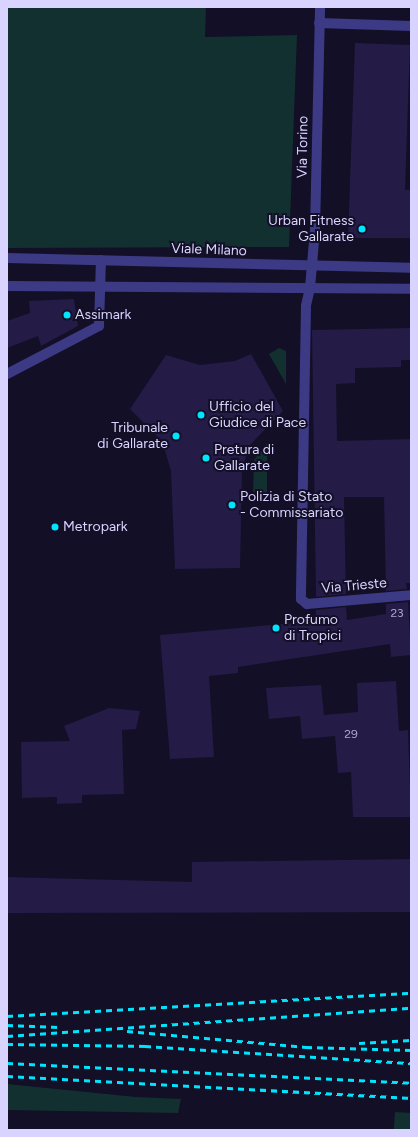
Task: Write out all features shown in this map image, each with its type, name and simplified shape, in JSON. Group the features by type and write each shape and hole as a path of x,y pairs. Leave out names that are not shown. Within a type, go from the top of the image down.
{"street":[{"name":"Via Torino","path":"301,600 306,306 310,288 312,267 320,7"},
{"path":"319,23 411,26"},
{"name":"Viale Milano","path":"7,258 312,267 411,268"},
{"path":"7,374 99,326 101,260"},
{"path":"7,286 99,288 411,289"},
{"name":"Via Trieste","path":"301,600 306,604 411,596"}],"green space":[{"path":"7,7 206,7 205,37 297,35 289,247 7,248"},
{"path":"279,348 286,351 286,384 269,354"},
{"path":"267,443 267,492 253,492 254,460"},
{"path":"7,1084 136,1097 181,1099 178,1113 7,1110"},
{"path":"395,1112 411,1113 410,1130 394,1130"}],"building":[{"path":"355,43 410,45 405,190 411,190 411,238 348,238"},
{"path":"74,299 78,326 41,346 38,336 7,348 7,321 30,313 29,301"},
{"path":"411,328 411,360 401,360 401,367 355,368 355,383 336,384 337,441 411,439 411,583 406,583 407,589 386,591 384,497 344,497 346,594 316,597 312,330"},
{"name":"Pretura di Gallarate","path":"251,354 283,411 249,446 242,471 240,568 175,569 171,471 162,441 130,409 166,355 200,365 235,361"},
{"path":"408,602 411,655 391,657 390,644 238,667 238,673 209,676 214,757 170,759 160,635 316,621 316,610 346,607 347,620 386,614 386,604"},
{"path":"396,681 399,731 408,730 411,817 353,817 351,772 338,773 335,736 302,739 300,716 269,719 266,688 321,685 324,715 358,712 357,683"},
{"path":"109,708 140,711 136,729 122,730 124,794 82,795 82,803 57,804 57,797 22,798 21,742 70,741 64,726"},
{"path":"411,859 411,912 7,913 7,877 192,882 192,862"}],"railway":[{"path":"7,1016 411,993"},
{"path":"7,1036 411,1008"},
{"path":"7,1025 59,1027"},
{"path":"127,1031 306,1047 411,1050"},
{"path":"359,1043 411,1040"},
{"path":"7,1044 149,1046"},
{"path":"145,1046 411,1063"},
{"path":"7,1063 411,1083"},
{"path":"7,1076 411,1098"}],"place":[{"name":"Urban Fitness Gallarate","path":"362,229"},
{"name":"Assimark","path":"67,315"},
{"name":"Ufficio del Giudice di Pace","path":"201,415"},
{"name":"Tribunale di Gallarate","path":"176,436"},
{"name":"Pretura di Gallarate","path":"206,458"},
{"name":"Polizia di Stato - Commissariato","path":"232,505"},
{"name":"Metropark","path":"55,527"},
{"name":"Profumo di Tropici","path":"276,628"}]}
